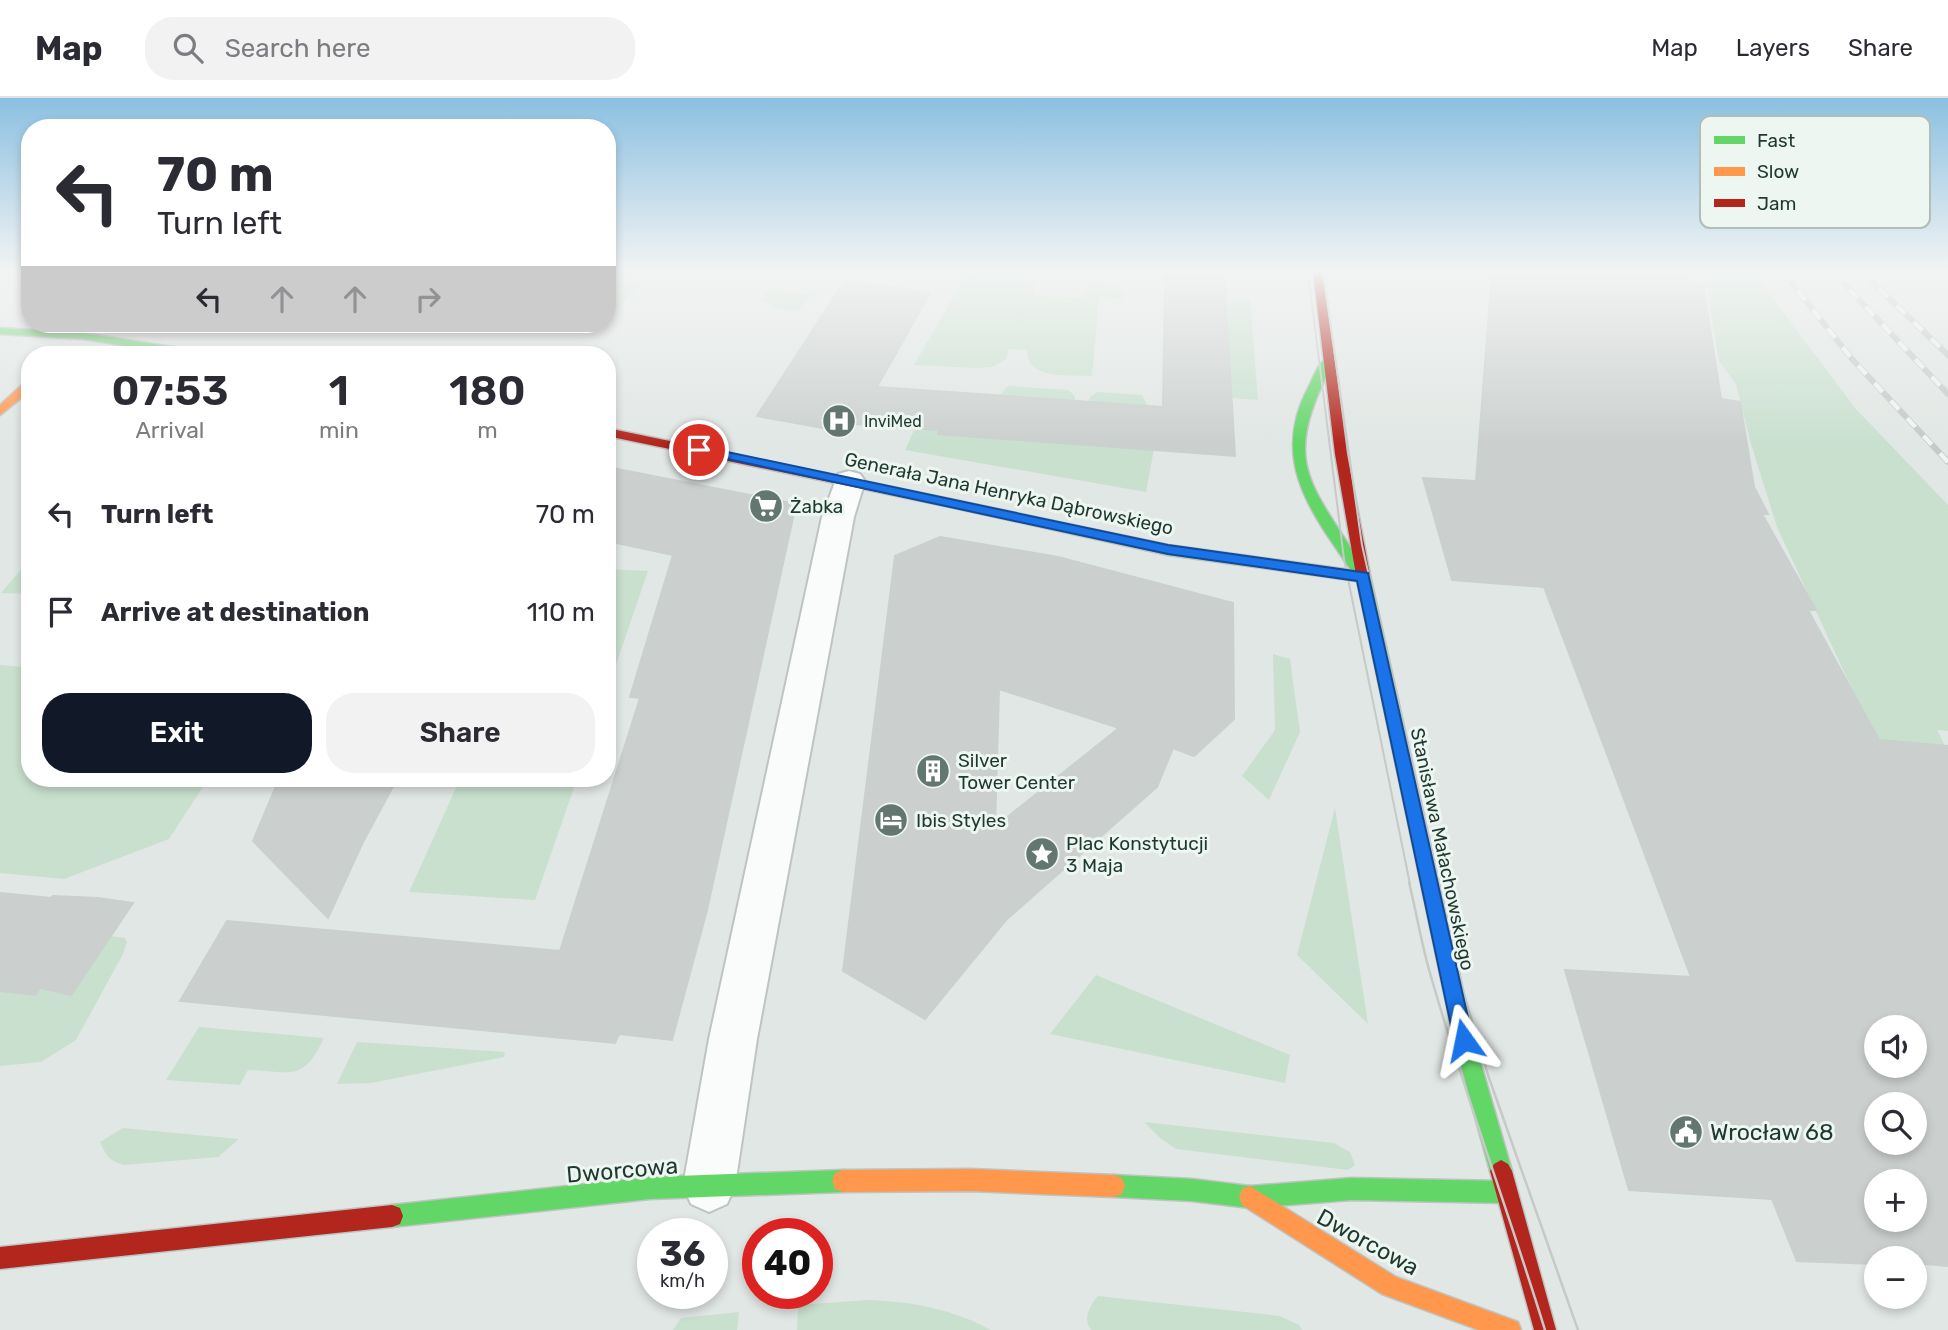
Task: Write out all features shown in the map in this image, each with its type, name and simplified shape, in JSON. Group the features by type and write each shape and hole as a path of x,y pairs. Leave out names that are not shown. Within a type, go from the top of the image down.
{"street":[{"name":"Stanisława Małachowskiego","path":"1324,329 1363,577 1464,1040 1545,1330"},
{"path":"0,331 21,332"},
{"path":"33,333 83,336 147,346"},
{"path":"71,346 86,333"},
{"name":"Stanisława Małachowskiego","path":"1328,361 1304,401 1297,423 1295,451 1300,475 1312,502 1363,577"},
{"path":"0,411 21,392"},
{"name":"Generała Jana Henryka Dąbrowskiego","path":"616,434 1168,550 1363,577"},
{"path":"709,1186 733,1039 838,517 849,481"},
{"name":"Dworcowa","path":"0,1258 650,1188 805,1181 971,1180 1192,1190 1250,1197 1351,1189 1506,1192"},
{"name":"Dworcowa","path":"1250,1197 1390,1286 1510,1330"}],"green space":[{"path":"935,329 1096,329 1092,376 1041,371 1029,360 1027,350 1009,349 1006,359 992,367 914,365"},
{"path":"1229,329 1252,329 1258,400 1232,398"},
{"path":"1714,329 1796,329 1855,408 1948,505 1948,731 1937,730 1948,752 1903,799 1777,527 1751,444 1736,384 1719,361"},
{"path":"1008,386 1068,390 1075,396 1075,401 999,396"},
{"path":"1097,392 1142,395 1148,406 1089,402 1090,397"},
{"path":"915,428 939,430 939,434 1154,449 1146,492 905,450"},
{"path":"616,569 648,571 616,665"},
{"path":"21,570 21,594 1,593"},
{"path":"1273,654 1290,659 1300,732 1269,800 1242,776 1275,730"},
{"path":"0,665 21,667 21,787 203,787 169,839 64,879 0,873"},
{"path":"456,787 574,787 535,900 409,892"},
{"path":"1335,808 1368,1024 1297,955"},
{"path":"111,936 125,938 127,942 123,954 76,1040 41,1062 0,1066 0,991 35,995 39,989 71,995"},
{"path":"1096,975 1290,1055 1285,1083 1050,1034"},
{"path":"199,1027 324,1038 309,1062 295,1071 248,1070 240,1085 166,1080"},
{"path":"357,1042 505,1052 504,1057 371,1083 337,1084"},
{"path":"1144,1122 1334,1143 1350,1152 1355,1165 1348,1170 1176,1149"},
{"path":"123,1128 239,1139 218,1157 124,1165 109,1157 100,1142"},
{"path":"1098,1296 1280,1316 1299,1325 1302,1330 1091,1330 1087,1317"},
{"path":"869,1300 932,1308 991,1330 797,1330 798,1309 833,1309 833,1303"},
{"path":"739,1312 737,1330 673,1330 681,1318"}],"building":[{"path":"813,329 909,329 877,387 1163,407 1164,329 1227,329 1235,456 938,434 939,430 855,424 850,433 757,416"},
{"path":"1488,329 1710,329 1721,399 1740,402 1754,487 1768,514 1762,514 1816,610 1808,610 1879,740 1948,746 1948,1266 1927,1264 1927,1246 1864,1246 1864,1264 1797,1261 1772,1199 1629,1190 1565,970 1691,977 1544,587 1452,580 1423,478 1476,481"},
{"path":"616,469 796,504 707,910 672,1040 619,1034 615,1043 180,1001 227,921 560,951 612,787 616,787 616,774 640,698 630,697 673,555 616,543"},
{"name":"Silver Tower Center","path":"940,537 1058,557 1233,603 1234,719 1194,756 1173,748 1157,787 1006,920 925,1019 843,971 895,556","holes":["999,689 1119,728 995,827"]},
{"path":"276,787 393,787 363,842 328,918 253,841"},
{"path":"0,893 51,898 98,898 133,903 71,995 40,988 35,995 0,991"}],"tram line":[{"path":"1315,329 1344,559 1410,884"},
{"path":"1331,329 1362,545 1439,884"},
{"path":"1409,882 1425,956 1445,1024 1545,1330"},
{"path":"1438,882 1463,991 1488,1075 1578,1330"}],"railway":[{"path":"1829,329 1852,359 1948,462"},
{"path":"1887,329 1948,394"},
{"path":"1922,329 1948,355"}],"traffic: fast":[{"path":"0,331 21,332"},
{"path":"33,333 83,336 147,346"},
{"path":"1328,361 1311,393 1301,421 1298,446 1300,468 1320,514 1356,567"},
{"path":"950,503 1168,550 1363,577"},
{"path":"1363,575 1464,1040 1501,1171"},
{"path":"392,1216 650,1188 843,1181"},
{"path":"1114,1186 1192,1190 1250,1197 1351,1189 1506,1192"}],"traffic: slow":[{"path":"0,411 21,392"},
{"path":"843,1181 971,1180 1114,1186"},
{"path":"1250,1197 1390,1286 1510,1330"}],"traffic: jam":[{"path":"1325,329 1341,454 1363,575"},
{"path":"616,434 950,503"},
{"path":"1501,1171 1545,1330"},
{"path":"0,1258 392,1216"}],"place":[{"name":"InviMed","path":"839,421"},
{"name":"Żabka","path":"766,506"},
{"name":"Silver Tower Center","path":"933,771"},
{"name":"Ibis Styles","path":"891,820"},
{"name":"Plac Konstytucji 3 Maja","path":"1042,854"},
{"name":"Wrocław 68","path":"1686,1132"}],"route":[{"path":"699,450 1168,550 1363,577 1464,1040"}]}
